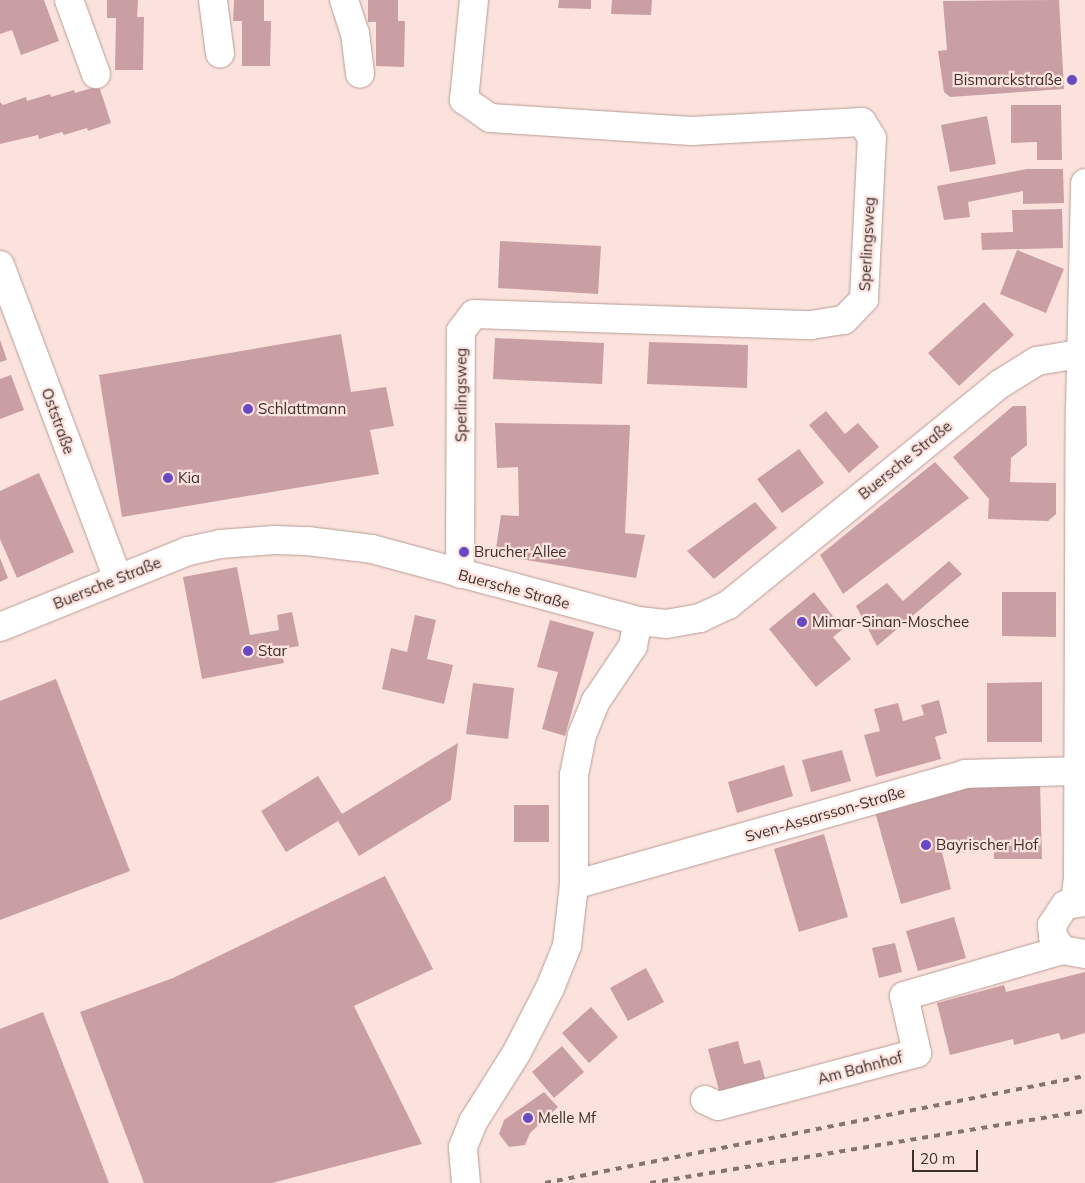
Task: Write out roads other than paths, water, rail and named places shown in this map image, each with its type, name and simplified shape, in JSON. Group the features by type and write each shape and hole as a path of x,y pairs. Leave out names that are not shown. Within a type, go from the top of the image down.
{"street":[{"path":"69,0 96,74"},
{"path":"213,0 220,54"},
{"path":"344,0 355,33 360,74"},
{"name":"Sperlingsweg","path":"460,574 461,331 474,314 811,325 844,320 864,299 872,138 862,122 691,130 490,118 464,100 474,0"},
{"path":"1080,902 1078,878 1081,785 1085,183"},
{"name":"Oststraße","path":"0,265 117,577"},
{"name":"Buersche Straße","path":"0,627 117,577 188,551 220,544 275,540 308,541 372,550 638,621 666,624 700,618 728,605 971,406 1037,361 1083,353"},
{"path":"466,1183 463,1147 473,1122 517,1052 550,988 567,946 574,885 574,775 582,735 596,701 633,646 638,621"},
{"name":"Sven-Assarsson-Straße","path":"574,885 966,774 1081,785"},
{"name":"Am Bahnhof","path":"1074,952 1053,936 1052,925 1055,915 1065,905 1080,902"},
{"name":"Am Bahnhof","path":"704,1100 718,1106 917,1053 904,996 1074,952"}],"railway":[{"path":"545,1183 1085,1076"},
{"path":"650,1183 1085,1111"}],"place":[{"name":"Bismarckstraße","path":"1072,80"},
{"name":"Schlattmann","path":"248,409"},
{"name":"Kia","path":"168,478"},
{"name":"Brucher Allee","path":"464,552"},
{"name":"Mimar-Sinan-Moschee","path":"802,622"},
{"name":"Star","path":"248,651"},
{"name":"Bayrischer Hof","path":"926,845"},
{"name":"Melle Mf","path":"528,1118"}]}
